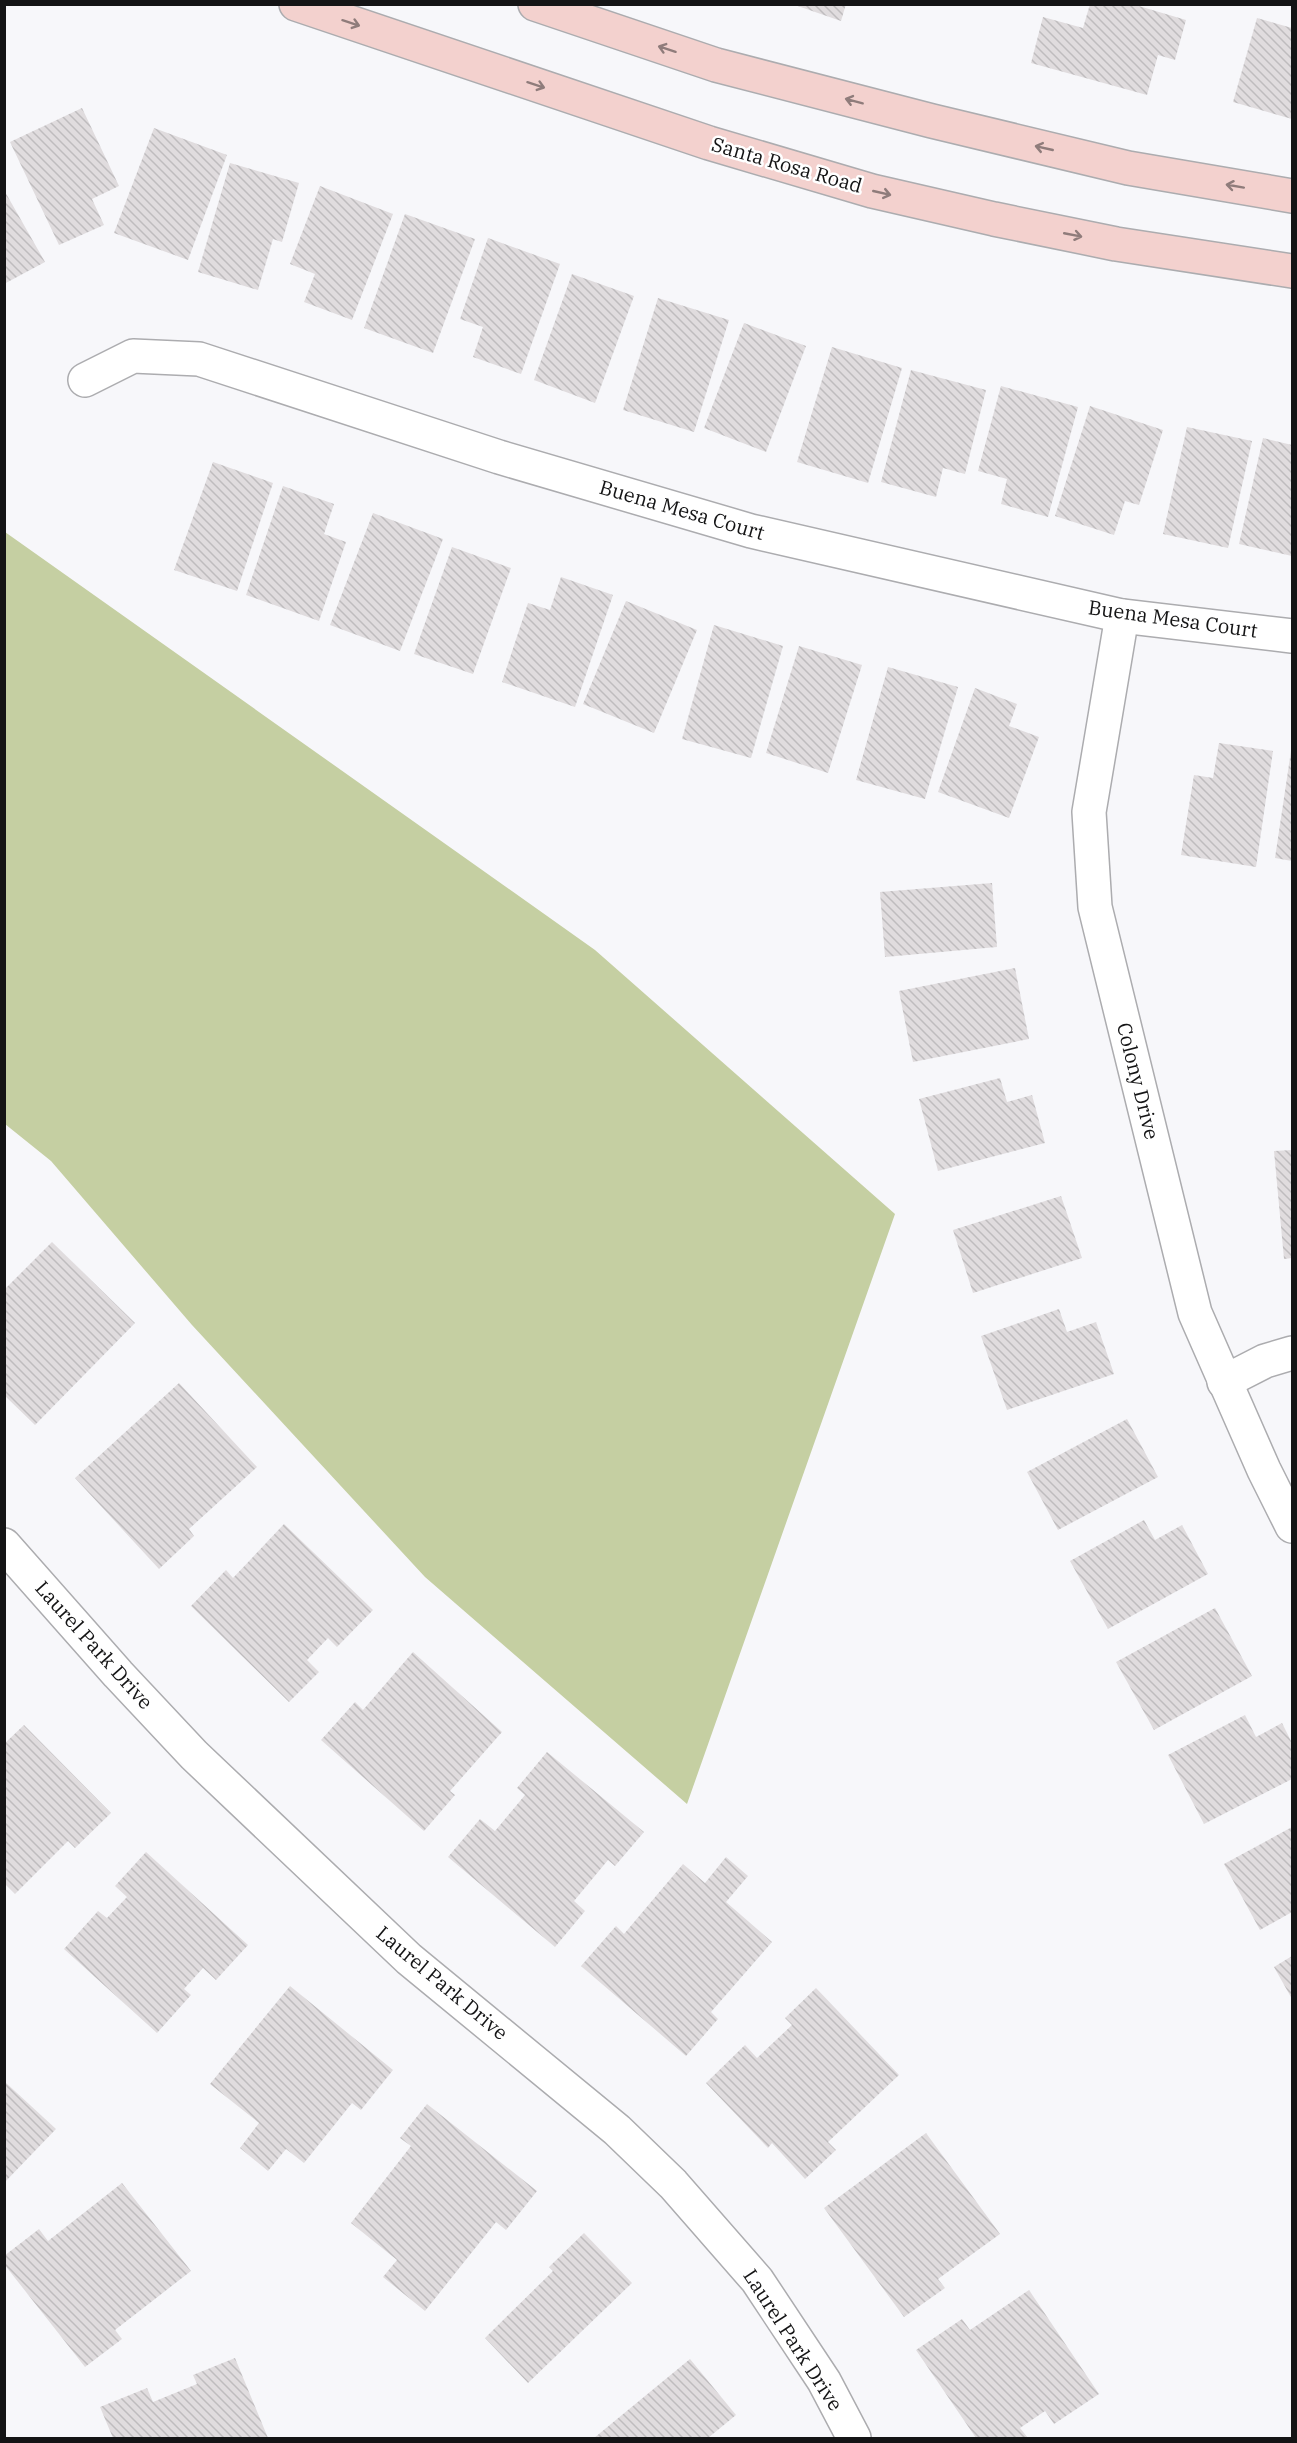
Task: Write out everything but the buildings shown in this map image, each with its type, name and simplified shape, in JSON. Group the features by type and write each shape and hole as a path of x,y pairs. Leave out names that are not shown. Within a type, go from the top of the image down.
{"main road":[{"name":"Santa Rosa Road","path":"296,4 709,143 872,190 994,219 1116,244 1293,271"},
{"path":"535,4 716,65 932,122 1128,168 1293,196"}],"street":[{"name":"Buena Mesa Court","path":"85,380 133,356 199,359 499,457 751,531 1122,616 1293,636"},
{"name":"Colony Drive","path":"1122,616 1089,812 1095,907 1195,1313 1264,1470 1293,1526"},
{"path":"1224,1382 1265,1361 1293,1353"},
{"name":"Laurel Park Drive","path":"4,1545 118,1674 194,1755 409,1959 609,2122 673,2184 757,2280 824,2381 854,2439"}],"green space":[{"path":"5,532 595,950 895,1214 687,1804 425,1577 192,1325 51,1161 5,1124"}]}
